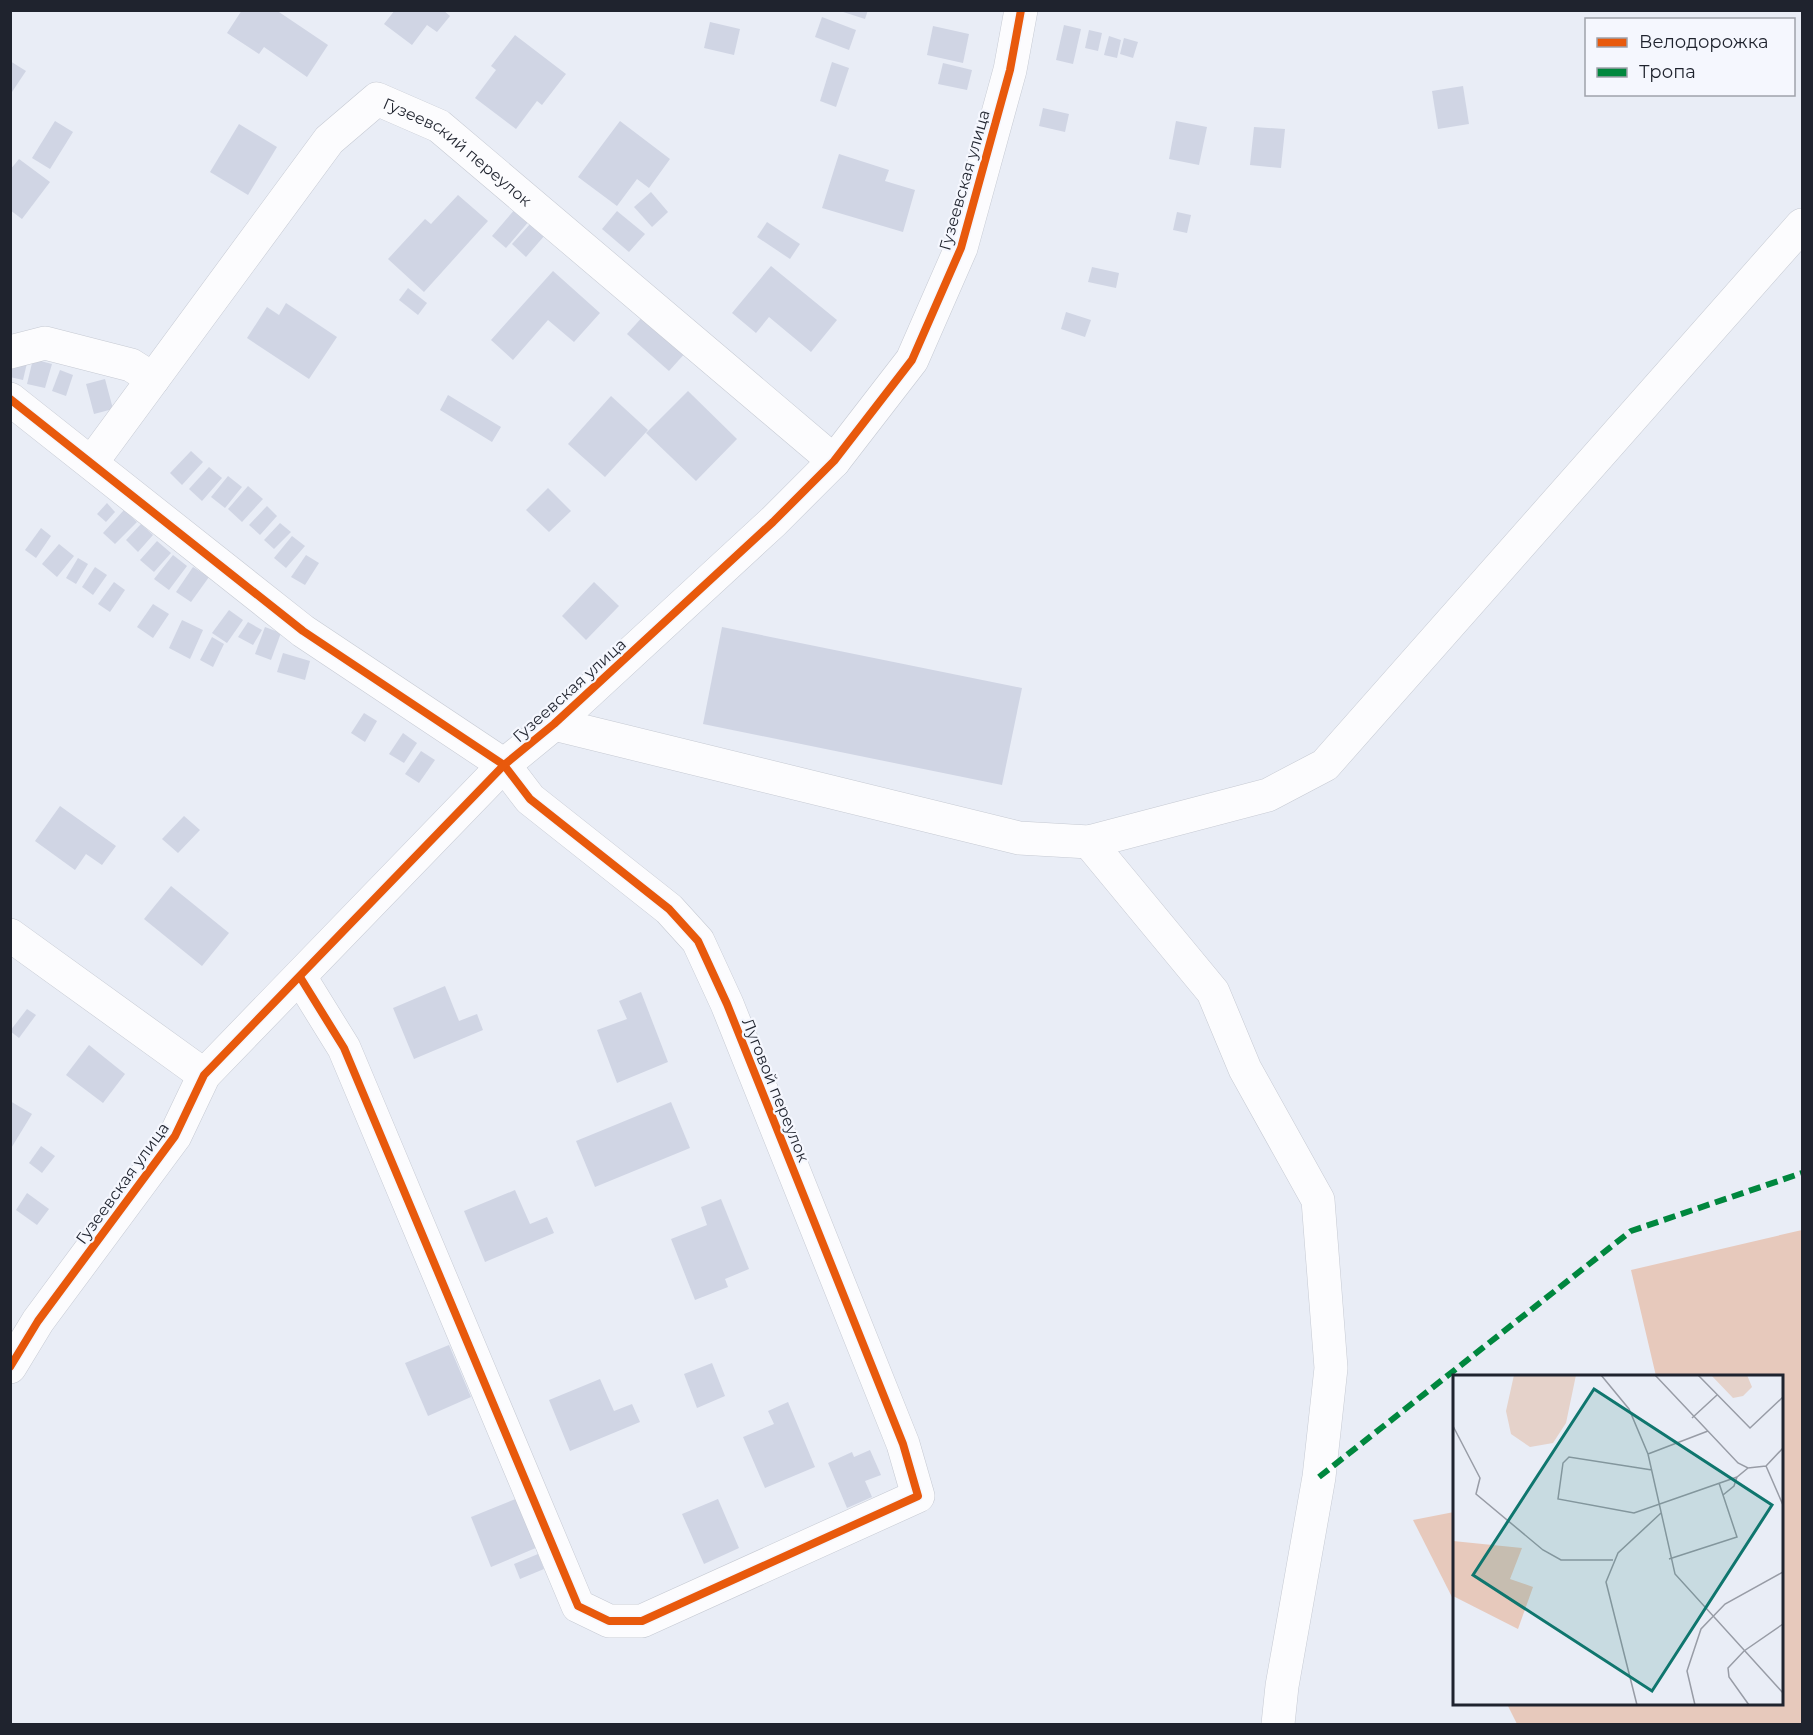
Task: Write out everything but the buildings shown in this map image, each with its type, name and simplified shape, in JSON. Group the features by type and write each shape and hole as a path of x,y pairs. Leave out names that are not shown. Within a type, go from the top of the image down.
{"street":[{"name":"Гузеевская улица","path":"10,1367 38,1321 175,1136 204,1075 504,765 554,724 773,522 834,461 912,360 961,248 1010,70 1021,10"},
{"name":"Гузеевский переулок","path":"92,462 329,140 377,99 440,126 834,461"},
{"path":"554,724 1019,838 1089,842 1268,795 1325,765 1803,225"},
{"path":"10,352 45,343 131,365 153,379"},
{"name":"Луговой переулок","path":"10,399 303,631 504,765 530,799 669,909 698,941 727,1004 899,1433 918,1496 642,1621 609,1621 578,1606 344,1048 300,977"},
{"path":"1089,842 1214,992 1245,1069 1318,1200 1331,1368 1319,1477 1282,1686 1278,1725"},
{"path":"10,935 204,1075"}],"shaded area":[{"path":"1802,1230 1802,1724 1517,1724 1508,1705 1783,1705 1783,1375 1656,1375 1631,1270"},
{"path":"1453,1512 1453,1599 1413,1520"}],"marked path":[{"path":"1319,1477 1631,1231 1802,1173"}],"cycle path":[{"path":"10,1367 38,1321 175,1136 204,1075 504,765 554,724 773,522 834,461 912,360 961,248 1010,70 1021,10"},
{"path":"10,399 303,631 504,765 530,799 669,909 698,941 727,1004 903,1444 918,1496 642,1621 609,1621 578,1606 344,1048 300,977"}]}
